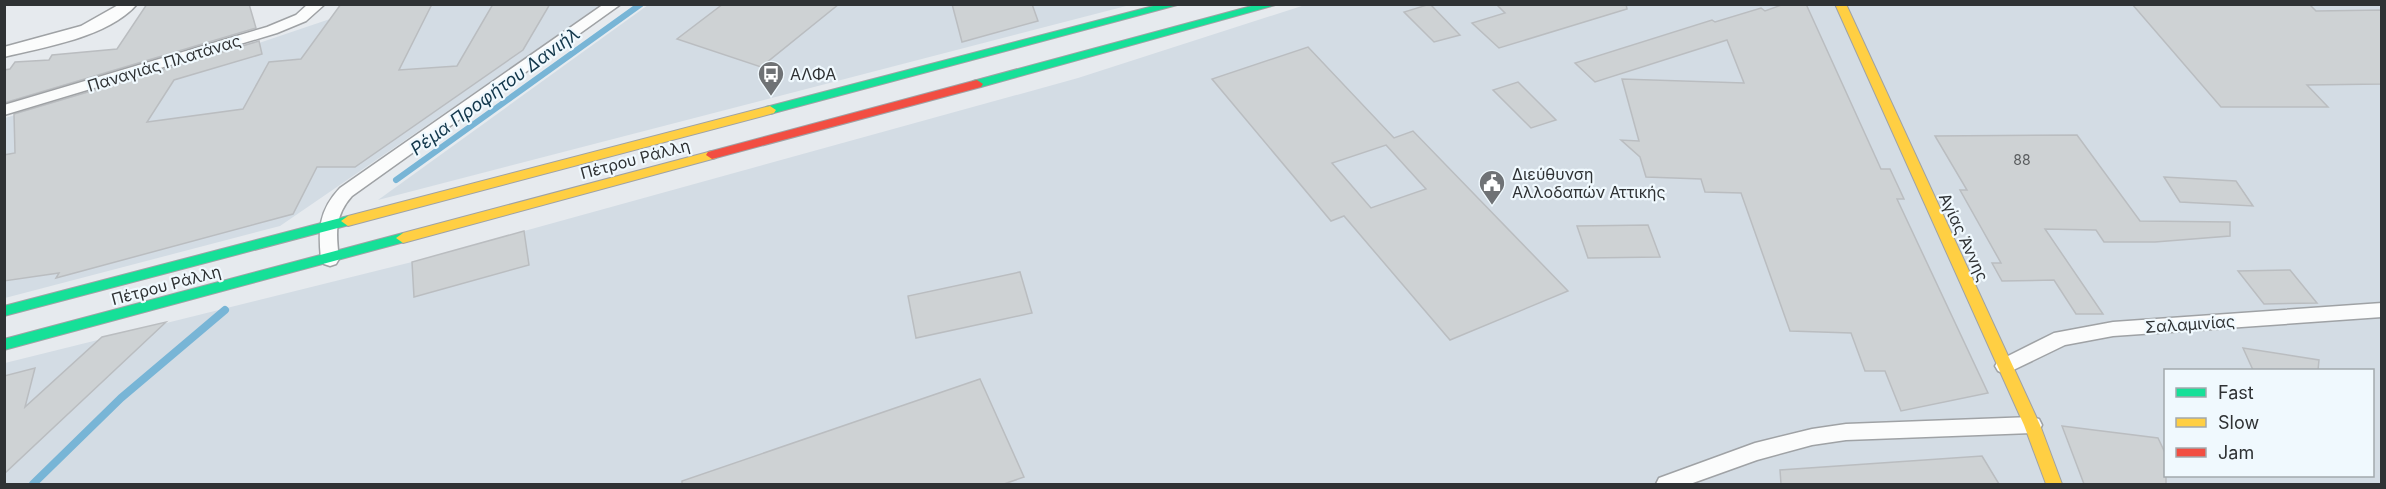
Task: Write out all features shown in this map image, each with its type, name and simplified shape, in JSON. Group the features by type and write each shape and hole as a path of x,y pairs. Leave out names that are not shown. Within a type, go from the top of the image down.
{"main road":[{"name":"Πέτρου Ράλλη","path":"4,311 1176,4"},
{"name":"Πέτρου Ράλλη","path":"4,345 1274,4"},
{"name":"Αγίας Άννης","path":"1840,4 2032,425 2055,484"}],"street":[{"path":"4,52 52,40 95,25 130,4"},
{"name":"Παναγιάς Πλατάνας","path":"4,110 272,30 301,18 318,4"},
{"path":"330,259 327,228 329,213 346,192 614,4"},
{"name":"Σαλαμινίας","path":"2005,366 2061,338 2104,330 2382,310"},
{"path":"1667,484 1755,452 1812,437 1846,432 2032,425"}],"shaded area":[{"path":"341,5 602,5 280,226 5,298 5,118 259,43 330,19"},
{"path":"648,5 1130,5 378,200"},
{"path":"1305,5 2381,5 2381,484 5,484 5,363 412,262 1078,78"}],"building":[{"path":"147,4 249,4 256,28 4,103 4,70 10,69 15,62 49,60 52,55 117,49"},
{"path":"341,4 432,4 399,70 457,66 493,4 550,4 523,50 355,167 317,167 293,214 56,278 59,273 4,281 4,155 15,153 14,114 259,41 262,54 174,80 147,122 243,109 269,62 301,59"},
{"path":"723,4 839,4 761,67 677,39"},
{"path":"952,4 1032,4 1038,21 962,42"},
{"path":"1430,4 1460,35 1434,42 1404,12"},
{"path":"1496,4 1626,4 1627,9 1499,48 1472,23 1505,13"},
{"path":"1784,4 1806,4 1881,169 1890,169 1904,199 1897,199 1988,393 1901,411 1885,371 1865,371 1851,333 1790,331 1741,193 1705,192 1701,179 1646,177 1640,157 1621,140 1639,141 1622,79 1744,83 1727,40 1595,82 1575,63 1712,20 1715,22 1761,8 1765,11"},
{"path":"2132,4 2309,4 2316,11 2382,10 2382,84 2307,85 2328,107 2221,107"},
{"path":"1308,47 1394,138 1413,131 1568,291 1450,340 1344,216 1331,221 1212,79","holes":["1386,145 1426,189 1371,208 1332,163"]},
{"path":"1518,82 1556,120 1531,128 1493,90"},
{"path":"2077,135 2140,221 2230,222 2230,236 2155,242 2104,242 2096,230 2045,229 2103,314 2076,314 2054,280 2002,281 1992,263 2001,263 1960,190 1967,190 1935,136"},
{"path":"2164,177 2236,181 2253,206 2180,202"},
{"path":"1648,225 1660,257 1588,258 1577,226"},
{"path":"524,231 529,265 414,297 412,262"},
{"path":"2290,270 2317,303 2264,304 2238,271"},
{"path":"1020,272 1032,313 916,338 908,296"},
{"path":"166,322 4,474 4,376 35,368 25,407 102,337"},
{"path":"2243,348 2319,360 2318,369 2253,369"},
{"path":"980,379 1024,477 1004,484 682,484 682,481"},
{"path":"2062,426 2158,438 2164,451 2166,484 2084,484"},
{"path":"1982,456 1999,484 1781,484 1780,470"}],"waterway":[{"name":"Ρέμα Προφήτου Δανιήλ","path":"396,180 641,4"},
{"name":"Ρέμα Προφήτου Δανιήλ","path":"33,484 121,398 225,310"}],"traffic: fast":[{"path":"770,110 1176,4"},
{"path":"977,84 1274,4"},
{"path":"4,311 348,221"},
{"path":"4,345 403,238"}],"traffic: slow":[{"path":"1840,4 2032,425 2054,484"},
{"path":"348,221 770,110"},
{"path":"403,238 712,155"}],"traffic: jam":[{"path":"712,155 977,84"}],"place":[{"name":"ΑΛΦΑ","path":"771,97"},
{"name":"Διεύθυνση Αλλοδαπών Αττικής","path":"1492,206"}]}
